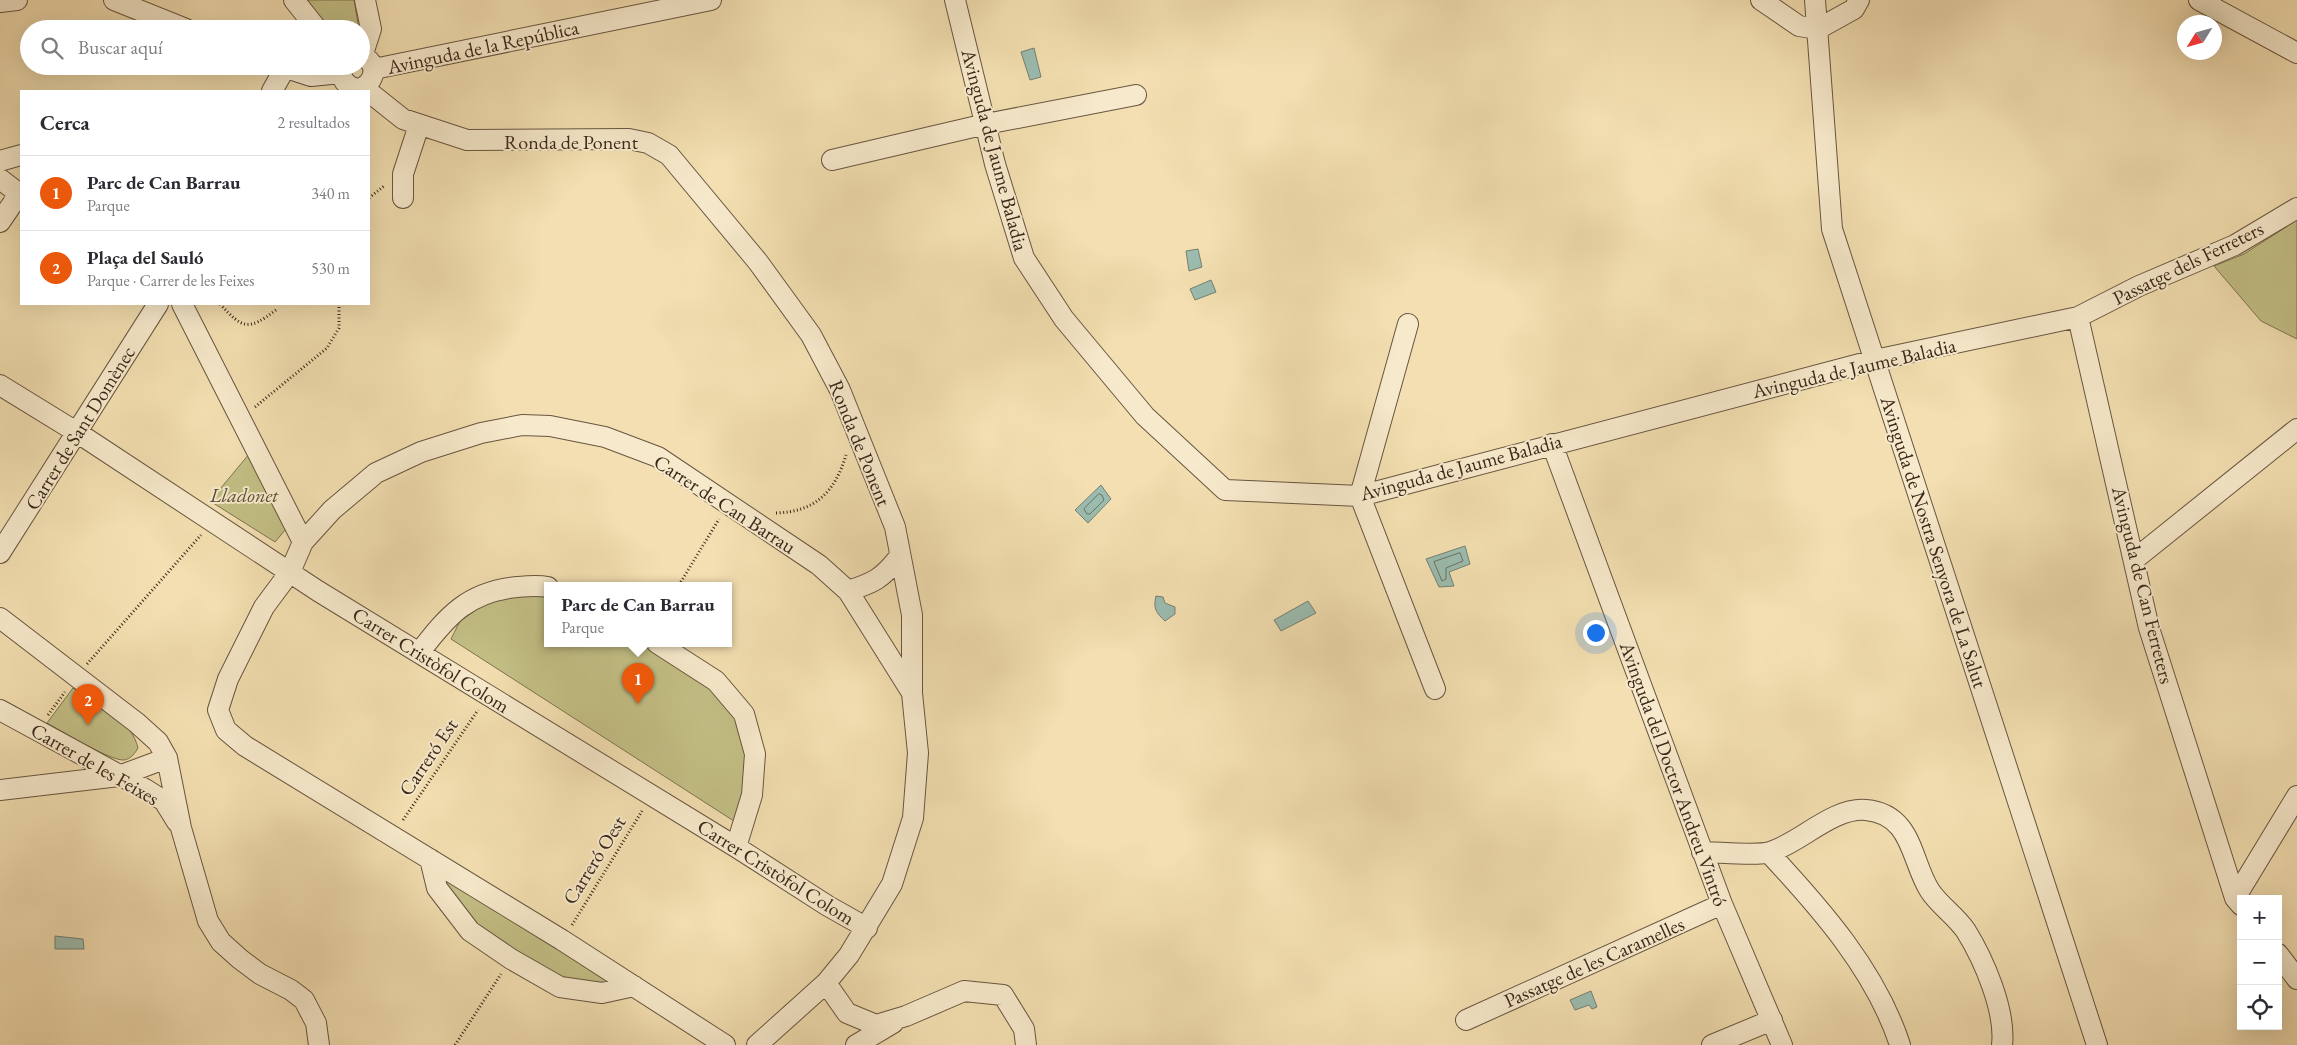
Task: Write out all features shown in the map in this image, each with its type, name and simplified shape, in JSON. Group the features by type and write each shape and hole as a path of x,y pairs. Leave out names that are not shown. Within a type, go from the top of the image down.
{"street":[{"path":"0,2 17,0"},
{"path":"114,0 164,20"},
{"path":"294,0 310,20"},
{"path":"365,0 369,20"},
{"name":"Avinguda de la República","path":"370,60 673,4 711,0"},
{"name":"Avinguda de Jaume Baladia","path":"955,0 995,164 1024,258 1064,319 1145,416 1226,490 1360,496 1875,360 2078,317"},
{"path":"1761,0 1799,26 1818,29 1854,9 1859,0"},
{"name":"Avinguda de Nostra Senyora de La Salut","path":"1815,0 1832,229 2097,1045"},
{"path":"2199,0 2297,53"},
{"path":"367,90 372,80 370,74"},
{"path":"272,90 279,75"},
{"name":"Ronda de Ponent","path":"344,75 347,85 367,90"},
{"name":"Ronda de Ponent","path":"370,93 403,120 467,140 486,142 629,139 648,143 669,154 758,262 811,335 840,390 894,527 912,615 912,693 918,753 913,818 892,884 849,955 826,982 757,1045"},
{"path":"832,160 986,124 1136,95"},
{"path":"403,198 403,174 419,124"},
{"path":"0,161 20,155"},
{"path":"0,179 20,194 0,222"},
{"name":"Passatge dels Ferreters","path":"2078,317 2139,286 2235,245 2297,208"},
{"name":"Carrer de Sant Domènec","path":"0,552 78,433 157,305"},
{"path":"183,305 303,542"},
{"name":"Avinguda de Can Ferreters","path":"2078,317 2135,559 2149,628 2237,899"},
{"path":"1408,324 1360,496 1434,689"},
{"name":"Carrer Cristòfol Colom","path":"0,385 78,433 290,572 419,653 736,847 828,906 867,928"},
{"name":"Carrer de Can Barrau","path":"725,1045 562,940 245,746 226,730 218,710 228,679 264,607 290,572 303,542 332,510 376,473 421,452 480,433 522,425 550,426 605,437 658,458 818,564 848,591 912,693"},
{"path":"2135,559 2297,429"},
{"name":"Avinguda del Doctor Andreu Vintró","path":"1552,444 1702,852 1782,1045"},
{"path":"848,591 873,583 886,574 899,557"},
{"path":"419,653 436,630 462,605 494,590 538,585 544,586"},
{"path":"0,618 77,676 158,742 167,758 181,828 208,921 221,942 260,974 291,990 304,1000 316,1023 319,1045"},
{"path":"663,647 716,682 744,714 755,754 752,795 736,847"},
{"name":"Carrer de les Feixes","path":"0,710 164,801 181,828"},
{"path":"0,790 119,776 167,758"},
{"path":"2242,895 2297,796"},
{"path":"1702,852 1769,853 1835,816 1866,810 1888,817 1905,832 1930,891 1965,930 1979,955 1993,990 2004,1030 2002,1045"},
{"path":"1769,853 1804,890 1875,986 1889,1014 1900,1045"},
{"path":"430,859 437,888 470,930 511,958 560,987 602,993 634,986"},
{"name":"Passatge de les Caramelles","path":"1466,1020 1722,904"},
{"path":"2282,959 2297,979"},
{"path":"826,982 846,1013 876,1025 906,1016 964,991 1003,995 1024,1029 1026,1045"},
{"path":"856,1045 906,1016"},
{"path":"1712,1045 1772,1020"}],"path":[{"path":"221,305 236,321 247,326 260,323 276,310"},
{"path":"240,417 327,348 339,328 339,305"},
{"path":"681,582 736,508 793,512 814,504 829,490 839,477 846,457 852,420"},
{"path":"36,730 117,628 213,522"},
{"name":"Carreró Est","path":"392,836 488,694"},
{"name":"Carreró Oest","path":"562,940 652,796"},
{"path":"455,1045 511,958"}],"green space":[{"path":"297,0 354,0 357,20 313,20"},
{"path":"2297,220 2297,339 2261,321 2214,266 2244,254"},
{"name":"Lladonet","path":"250,453 286,529 275,542 210,501"},
{"path":"500,593 544,595 544,647 645,647 713,689 737,719 748,758 737,823 451,639 460,621"},
{"path":"73,688 112,713 128,728 138,748 131,757 124,760 108,756 47,723"},
{"path":"433,863 629,985 560,985 470,929"}],"water":[{"path":"1034,48 1041,77 1030,80 1021,52"},
{"path":"1198,249 1202,267 1189,271 1186,251"},
{"path":"1211,280 1216,292 1195,300 1190,289"},
{"path":"1101,485 1111,499 1088,523 1075,510"},
{"path":"1465,546 1470,564 1449,572 1454,586 1439,587 1426,559"},
{"path":"1156,596 1163,597 1165,603 1175,607 1175,614 1165,621 1156,610"},
{"path":"1308,601 1316,613 1281,631 1274,620"},
{"path":"55,936 83,939 84,949 55,949"},
{"path":"1591,991 1597,1007 1592,1009 1589,1005 1575,1010 1570,1000"}],"place":[{"name":"Parc de Can Barrau","path":"638,704"},
{"name":"Plaça del Sauló","path":"88,725"}]}
